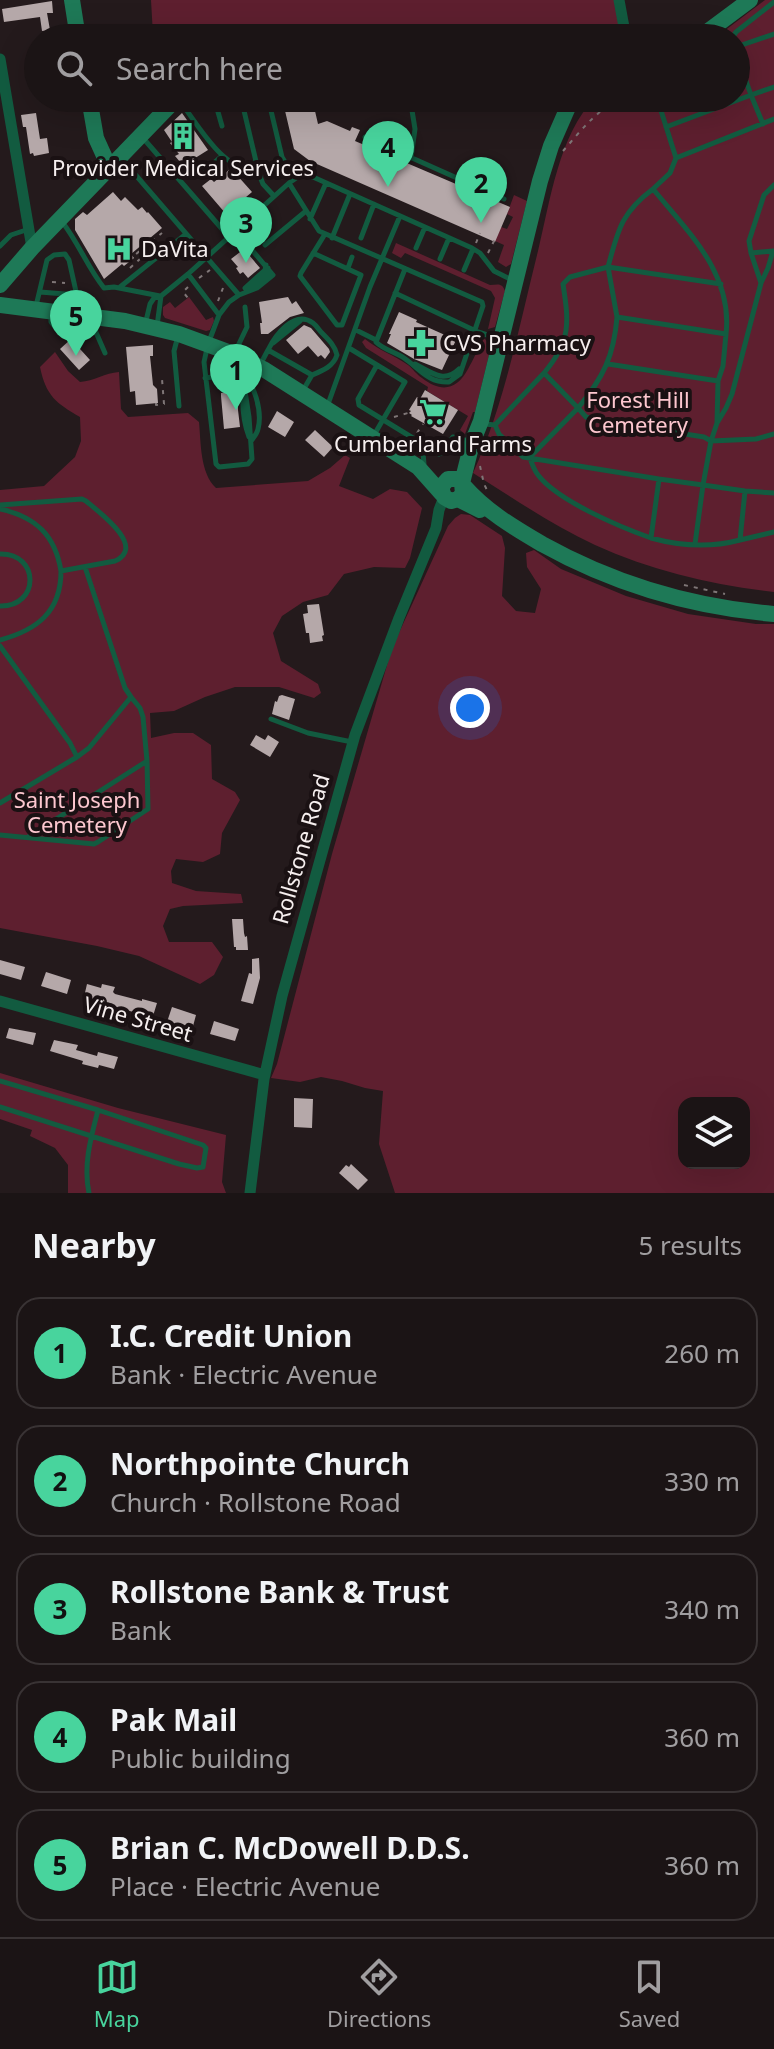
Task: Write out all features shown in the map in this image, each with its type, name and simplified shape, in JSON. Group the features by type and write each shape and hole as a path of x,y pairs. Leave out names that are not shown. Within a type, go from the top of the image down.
{"main road":[{"path":"72,0 76,24"},
{"path":"717,24 746,2"},
{"path":"91,112 96,138 115,163"},
{"path":"0,285 164,112"},
{"name":"Rollstone Road","path":"453,489 472,443 488,424 501,339 515,281 540,181 566,112"},
{"path":"0,305 91,321 151,327 208,344 234,355 251,369 302,392 564,556 622,582 669,597 774,614"}],"street":[{"path":"619,0 623,24"},
{"path":"0,59 29,229 30,256"},
{"name":"Rollstone Road","path":"250,1193 265,1075 282,996 353,742 436,528 439,510 453,489"},
{"name":"Vine Street","path":"0,1001 265,1075"}],"lane":[{"path":"746,24 774,2"},
{"path":"750,44 774,34"},
{"path":"751,95 774,87"},
{"path":"750,92 763,124"},
{"path":"188,112 222,156 243,169 258,170"},
{"path":"218,112 222,126"},
{"path":"244,112 258,170 263,184 274,196"},
{"path":"271,112 282,157 299,176"},
{"path":"411,158 415,129 412,112"},
{"path":"530,458 589,395 608,364 617,317 608,267 622,221 631,208 670,173 676,158 661,112"},
{"path":"666,127 706,112"},
{"path":"676,158 774,119"},
{"path":"141,136 229,237"},
{"path":"365,137 504,199"},
{"path":"199,176 222,156"},
{"path":"115,163 186,234 239,295"},
{"path":"151,327 151,301 188,274 299,176 326,183 473,249 494,271 515,281"},
{"path":"289,183 317,229 482,302 483,306 458,377 449,382 427,377 404,358 356,330"},
{"path":"310,219 326,183"},
{"path":"761,283 749,241 764,195 774,185"},
{"path":"653,189 711,264 727,305 723,366 718,381 717,423"},
{"path":"332,238 350,194"},
{"path":"361,238 374,204"},
{"path":"265,245 306,211"},
{"path":"327,408 400,216"},
{"path":"60,219 104,288 161,296"},
{"path":"416,248 425,227"},
{"path":"0,246 11,235 29,229"},
{"path":"236,231 273,273 272,278 257,288 239,295"},
{"path":"120,288 186,234"},
{"path":"313,253 360,274 344,323 338,326 300,278 301,273 313,253 325,234"},
{"path":"440,259 449,238"},
{"path":"464,270 473,249"},
{"path":"695,544 711,441 732,394 761,283 774,250 751,253"},
{"path":"43,311 40,292 46,263 51,256 65,254 77,295 105,353"},
{"path":"348,268 352,257"},
{"path":"267,266 217,312 208,344 204,362 205,378 216,465 249,463 252,457 242,392 251,369 278,332 292,322 305,320 312,322 336,351 332,364 312,375 302,392"},
{"path":"721,284 608,267 565,280 568,325 553,362 488,424 523,457 659,479 774,493"},
{"path":"376,340 405,269"},
{"path":"188,274 217,312"},
{"path":"40,292 77,295"},
{"path":"395,293 501,339"},
{"path":"151,327 161,296"},
{"path":"234,355 247,327 245,307"},
{"path":"617,317 726,334"},
{"path":"179,334 174,351 179,406"},
{"path":"269,348 312,375"},
{"path":"349,348 405,382 372,437"},
{"path":"608,364 718,381"},
{"path":"377,365 358,403 440,454 453,437 472,443"},
{"path":"205,378 236,376 251,369"},
{"path":"250,441 256,422 251,369"},
{"path":"544,373 586,417 596,420 697,436 711,441 756,439 774,434"},
{"path":"423,467 423,453 427,446"},
{"path":"530,458 545,483 576,504 651,538 684,545 715,546 774,532"},
{"path":"651,538 659,479"},
{"path":"740,540 745,491"},
{"path":"0,507 72,499 86,501 123,535 125,552 122,558 61,571"},
{"path":"0,507 22,515 46,533 56,550 61,571 59,591 53,606 44,619 0,643 77,757"},
{"path":"0,554 14,555 22,560 30,578 25,596 17,603 0,606"},
{"path":"0,835 94,844 148,809 143,717 125,688 84,567"},
{"path":"0,803 89,748 131,697"},
{"path":"271,719 308,733 353,742"},
{"path":"28,837 147,761"},
{"path":"0,1081 203,1145 206,1148 203,1167 179,1164 0,1107"},
{"path":"89,1193 87,1163 98,1110"}],"path":[{"path":"268,177 280,168"},
{"path":"135,275 130,268 140,259 136,254 162,233"},
{"path":"473,249 480,233"},
{"path":"485,260 495,239"},
{"path":"188,298 183,292 214,266"},
{"path":"217,312 226,279"},
{"path":"44,281 74,284"},
{"path":"156,403 164,404 162,379"},
{"path":"383,420 408,413"},
{"path":"414,438 423,424"}],"green space":[{"path":"151,0 619,0 623,24 152,24"},
{"name":"Forest Hill Cemetery","path":"765,0 774,0 774,592 683,576 617,554 563,529 473,473 503,392 552,191 573,130 584,112 750,112 750,24 733,24"},
{"path":"514,195 527,201 511,264 506,267 498,262 504,245 495,241 501,227 507,229 513,217 507,214"},
{"path":"396,243 490,285 502,286 505,291 495,327 488,329 495,298 491,291 405,253 401,258 392,253"},
{"path":"189,297 206,320 213,317 210,330 163,315 163,307 170,302 175,308"},
{"path":"365,339 408,365 429,383 448,387 464,376 480,340 485,339 491,347 475,412 465,434 460,430 468,416 366,348 362,342"},
{"name":"Saint Joseph Cemetery","path":"55,352 80,382 119,372 121,409 128,417 188,413 199,422 204,466 216,488 308,481 345,455 350,458 339,486 373,499 390,489 407,492 422,508 405,568 374,567 344,574 328,595 303,602 282,616 273,633 281,661 318,684 321,693 314,698 279,687 235,687 174,711 150,713 151,738 193,733 211,745 212,779 235,792 240,800 222,833 220,854 203,862 176,859 171,871 172,883 196,891 241,894 243,903 170,909 163,926 169,942 212,942 223,957 214,975 200,984 139,956 0,928 0,490 44,486 75,457 81,441 80,417 53,398 40,367"},
{"path":"461,514 470,515 502,536 505,548 502,596 516,611 535,613 541,589 527,567 526,553 534,550 561,569 626,596 688,614 774,624 774,1193 395,1193 379,1144 383,1091 321,1077 300,1082 271,1078 392,648 448,526"},
{"path":"0,1073 118,1108 226,1135 222,1182 226,1193 68,1193 68,1165 55,1148 30,1136 32,1130 0,1119"}],"building":[{"path":"52,1 53,13 47,13 49,24 41,24 40,17 4,22 2,9"},
{"path":"285,112 315,112 318,124 327,121 350,131 352,127 360,130 355,141 510,207 495,242 310,161 294,149"},
{"path":"36,113 40,139 47,138 49,153 34,156 30,154 21,115"},
{"name":"Provider Medical Services","path":"182,113 208,150 192,160 194,163 186,169 175,156 179,154 164,130"},
{"path":"229,170 252,192 226,214 202,186 211,179 214,182"},
{"path":"113,192 121,201 125,197 138,210 142,207 162,228 131,254 134,258 104,279 75,230 75,219 83,212 87,215"},
{"path":"244,249 260,268 248,278 243,272 240,274 231,259"},
{"path":"288,297 292,304 296,301 304,313 290,317 268,334 261,334 259,302"},
{"name":"CVS Pharmacy","path":"399,312 456,340 442,370 414,359 387,343"},
{"path":"304,325 311,328 329,349 325,359 321,355 318,357 308,346 298,354 286,340"},
{"path":"71,339 90,360 79,370 60,349"},
{"path":"153,345 153,356 150,356 158,403 136,405 135,391 130,392 126,347"},
{"name":"Cumberland Farms","path":"425,390 458,410 443,434 409,413 417,397 420,399"},
{"path":"238,392 240,427 224,429 221,393"},
{"path":"277,411 294,422 285,437 268,427"},
{"path":"315,430 333,447 324,457 305,440"},
{"path":"319,604 323,641 310,643 303,614 308,613 307,605"},
{"path":"282,695 295,699 289,720 272,714 275,701"},
{"path":"256,735 265,740 268,735 279,742 270,757 250,745"},
{"path":"232,919 243,919 248,950 236,950 234,947"},
{"path":"259,958 260,978 253,1004 241,1001 249,973 252,974 252,959"},
{"path":"0,960 25,967 21,980 0,974"},
{"path":"46,972 71,980 67,994 41,986"},
{"path":"87,984 101,988 102,984 115,987 115,994 157,1003 153,1016 101,1006 95,1000 84,997"},
{"path":"172,1007 196,1015 192,1030 167,1022"},
{"path":"214,1021 239,1029 235,1041 210,1034"},
{"path":"9,1028 36,1033 33,1045 6,1038"},
{"path":"54,1040 78,1045 76,1050 97,1056 98,1052 118,1057 114,1069 82,1064 83,1061 50,1051"},
{"path":"294,1098 313,1099 312,1128 294,1127"},
{"path":"351,1164 368,1180 358,1190 339,1173"}],"place":[{"name":"Provider Medical Services","path":"183,136"},
{"name":"Pak Mail","path":"388,187"},
{"name":"Northpointe Church","path":"481,223"},
{"name":"DaVita","path":"119,249"},
{"name":"Rollstone Bank & Trust","path":"246,263"},
{"name":"CVS Pharmacy","path":"421,343"},
{"name":"Brian C. McDowell D.D.S.","path":"76,356"},
{"name":"I.C. Credit Union","path":"236,410"},
{"name":"Cumberland Farms","path":"433,412"}]}
